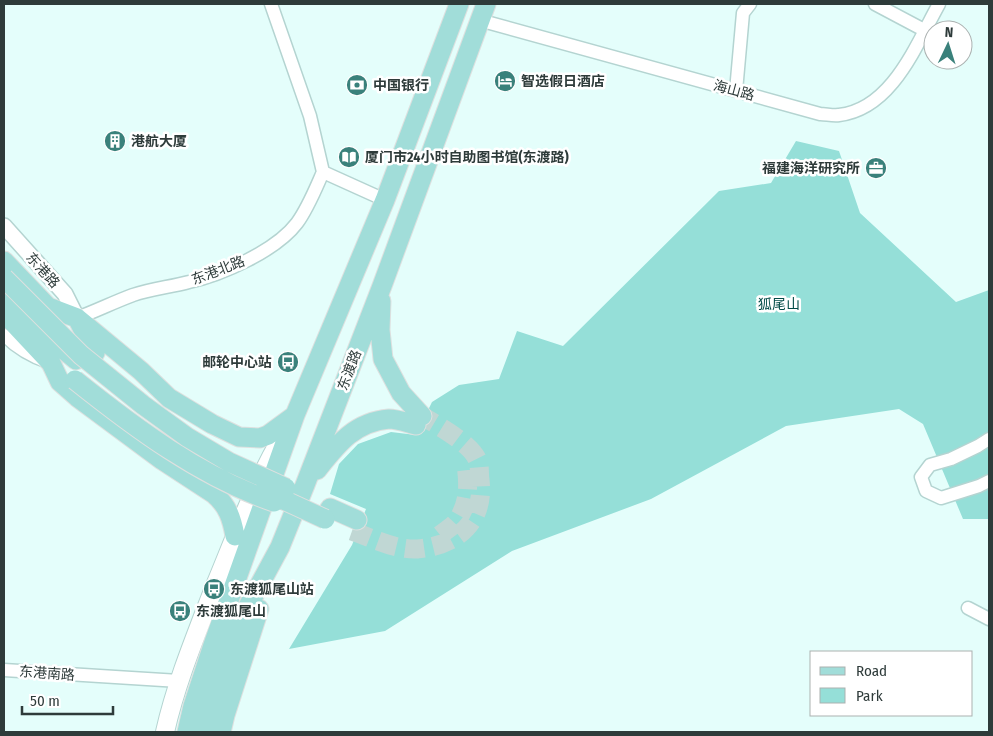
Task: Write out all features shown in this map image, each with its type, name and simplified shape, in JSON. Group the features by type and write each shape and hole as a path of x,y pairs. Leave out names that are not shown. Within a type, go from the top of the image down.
{"main road":[{"path":"187,732 193,706 213,645 295,415 385,200 459,4"},
{"name":"东渡路","path":"202,732 214,687 246,610 280,547 382,286 482,12"},
{"path":"4,261 48,307 77,318 141,371 170,398 212,424 239,437 260,438 276,431 295,415"},
{"path":"4,278 81,355 143,406 187,437 229,462 286,488"},
{"path":"305,484 337,445 362,425 390,419 419,420 400,393 383,359 380,330 382,286"},
{"path":"4,290 53,341 119,397 160,428 222,470 250,485 327,513"},
{"path":"4,313 51,363 114,412 142,431 205,470 263,498 327,513"},
{"path":"77,318 95,353 172,416 233,451 286,488 327,513 354,526"},
{"path":"51,363 77,374 134,416 201,461 210,469 216,480 222,502"},
{"path":"51,363 60,382 77,397 110,423 214,494 229,512 235,536"},
{"path":"165,732 179,681 235,536 266,466 295,415"},
{"path":"201,461 208,464 214,461 220,447 221,438 212,424"},
{"path":"213,645 266,466"},
{"path":"221,732 250,636 280,547"}],"street":[{"path":"272,4 310,116 323,172 385,200"},
{"path":"875,4 923,29"},
{"name":"海山路","path":"929,20 938,4"},
{"path":"736,91 745,7"},
{"name":"海山路","path":"482,12 736,91 820,114 838,115 857,111 876,100 890,87 923,32"},
{"name":"东港北路","path":"77,318 133,295 190,282 230,269 258,254 284,237 296,224 306,208 323,172"},
{"name":"东港路","path":"4,226 65,294 77,318"},
{"path":"4,335 22,351 51,363"},
{"path":"989,439 951,459 930,465 921,477 926,491 941,498 989,481"},
{"path":"968,608 989,619"},
{"name":"东港南路","path":"4,670 179,681"}],"green space":[{"name":"狐尾山","path":"796,141 839,151 860,213 956,302 989,290 989,519 963,519 923,424 899,409 786,426 651,499 512,551 385,631 289,649 352,545 366,509 330,494 339,464 358,444 391,432 416,435 432,402 459,385 499,379 517,331 563,346 719,191 771,183"}],"tunnel":[{"path":"352,531 392,546 417,549 431,547 456,537 473,519 478,508 480,495 478,461 462,442 422,416"},
{"path":"440,535 454,524 466,502 468,487 466,465"}],"place":[{"name":"智选假日酒店","path":"505,81"},
{"name":"中国银行","path":"357,85"},
{"name":"港航大厦","path":"115,141"},
{"name":"厦门市24小时自助图书馆(东渡路)","path":"349,157"},
{"name":"福建海洋研究所","path":"876,168"},
{"name":"邮轮中心站","path":"288,362"},
{"name":"东渡狐尾山站","path":"214,589"},
{"name":"东渡狐尾山","path":"180,611"}]}
